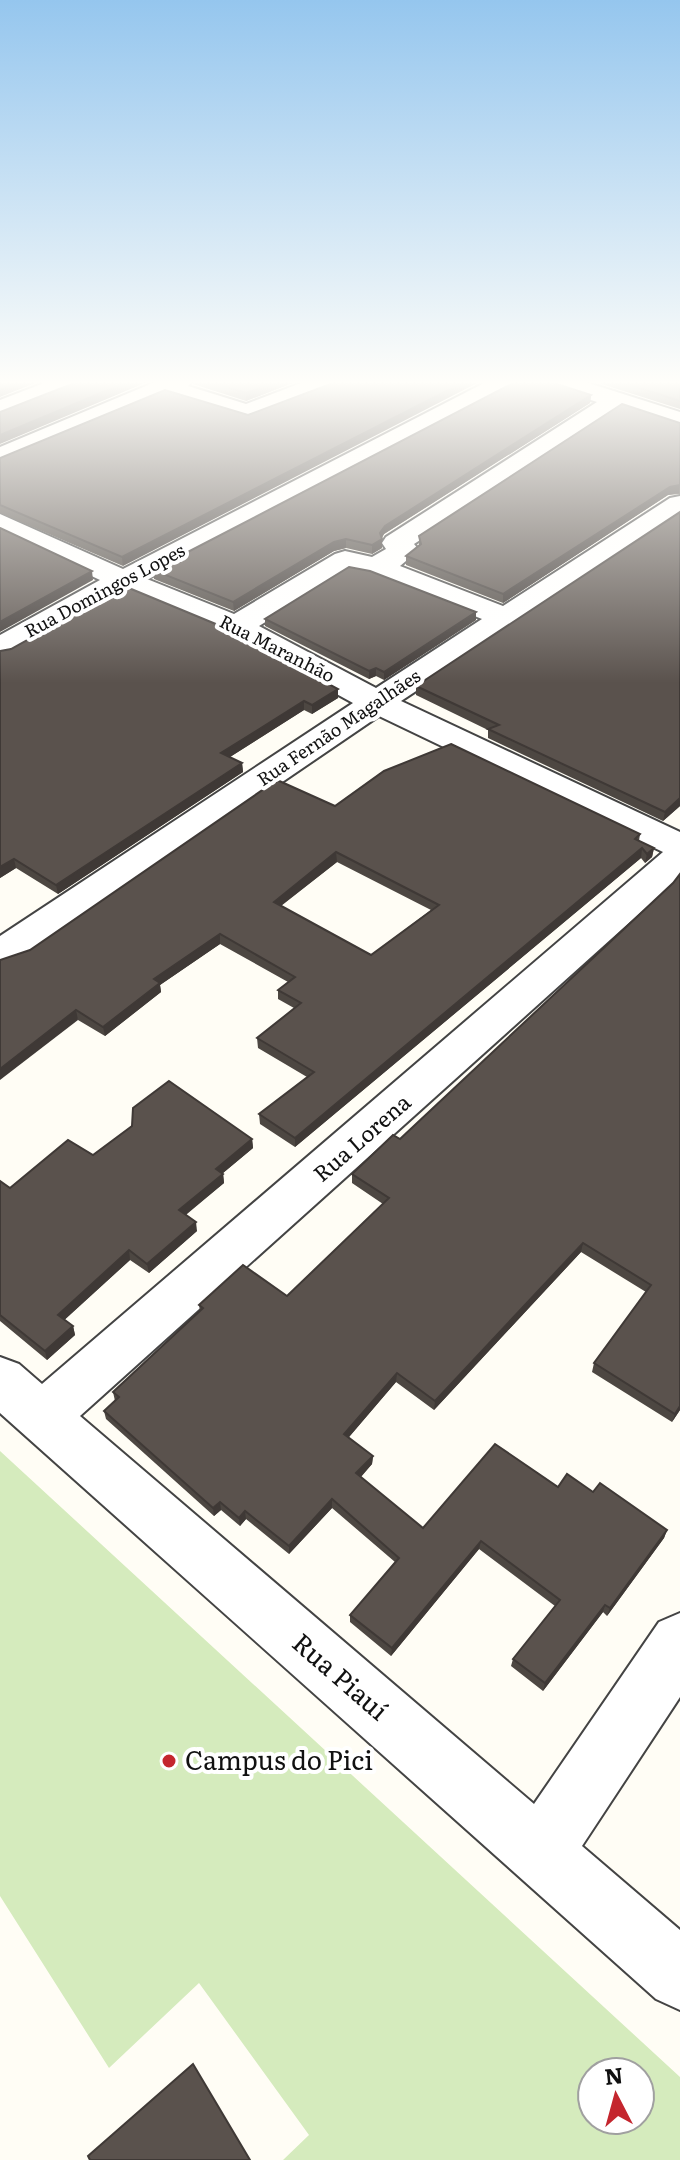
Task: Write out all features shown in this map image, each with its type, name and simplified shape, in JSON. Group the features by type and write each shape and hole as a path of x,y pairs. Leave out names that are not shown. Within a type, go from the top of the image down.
{"street":[{"name":"Rua Domingos Lopes","path":"0,648 314,481"},
{"path":"236,626 345,560 369,569 377,567 404,550 396,543 488,481"},
{"name":"Rua Fernão Magalhães","path":"0,955 377,702 680,504"},
{"name":"Rua Maranhão","path":"0,522 123,580 236,626 377,702 680,846"},
{"path":"377,567 506,618"},
{"path":"427,587 456,569"},
{"name":"Rua Lorena","path":"21,1398 680,857"},
{"name":"Rua Piauí","path":"21,1398 680,1975"},
{"path":"540,1852 680,1643"}],"green space":[{"name":"Campus do Pici","path":"0,1451 680,2077 680,2160 283,2160 309,2135 199,1983 109,2068 0,1896"}],"building":[{"path":"0,481 271,481 122,557 0,505"},
{"path":"325,481 456,481 385,526 380,533 382,539 372,545 346,539 334,542 233,602 153,570"},
{"path":"504,481 680,481 680,485 670,487 503,594 406,556 421,544 419,536"},
{"path":"680,512 680,798 665,812 488,729 499,725 416,686"},
{"path":"0,528 92,571 0,622"},
{"path":"349,567 370,571 476,612 384,672 376,668 369,671 265,619"},
{"path":"124,586 223,627 338,689 312,705 304,701 221,753 242,763 56,885 14,859 0,867 0,651 11,649"},
{"path":"451,744 640,834 635,839 654,848 647,854 642,848 295,1138 259,1114 314,1072 257,1038 301,1003 278,990 295,977 220,934 154,979 160,983 103,1027 76,1010 0,1069 0,960 30,950 277,780 335,806 384,771","holes":["336,852 439,905 371,955 274,902"]},
{"path":"680,874 680,1406 675,1414 594,1363 651,1285 583,1243 435,1401 397,1373 344,1434 373,1456 356,1473 423,1528 495,1444 558,1487 567,1474 593,1492 600,1483 667,1530 610,1608 605,1605 545,1683 513,1659 560,1600 481,1541 392,1648 350,1615 399,1558 332,1499 289,1546 245,1511 239,1518 220,1502 213,1508 104,1411 119,1397 113,1392 203,1308 199,1305 243,1265 287,1296 389,1198 352,1174 393,1135 400,1139"},
{"path":"169,1081 252,1139 216,1169 223,1174 179,1210 196,1222 147,1264 129,1250 58,1315 73,1326 45,1351 0,1315 0,1181 10,1188 68,1140 93,1155 132,1126 133,1108"},
{"path":"193,2064 250,2160 90,2160 88,2156"}],"place":[{"name":"Campus do Pici","path":"169,1761"}]}
